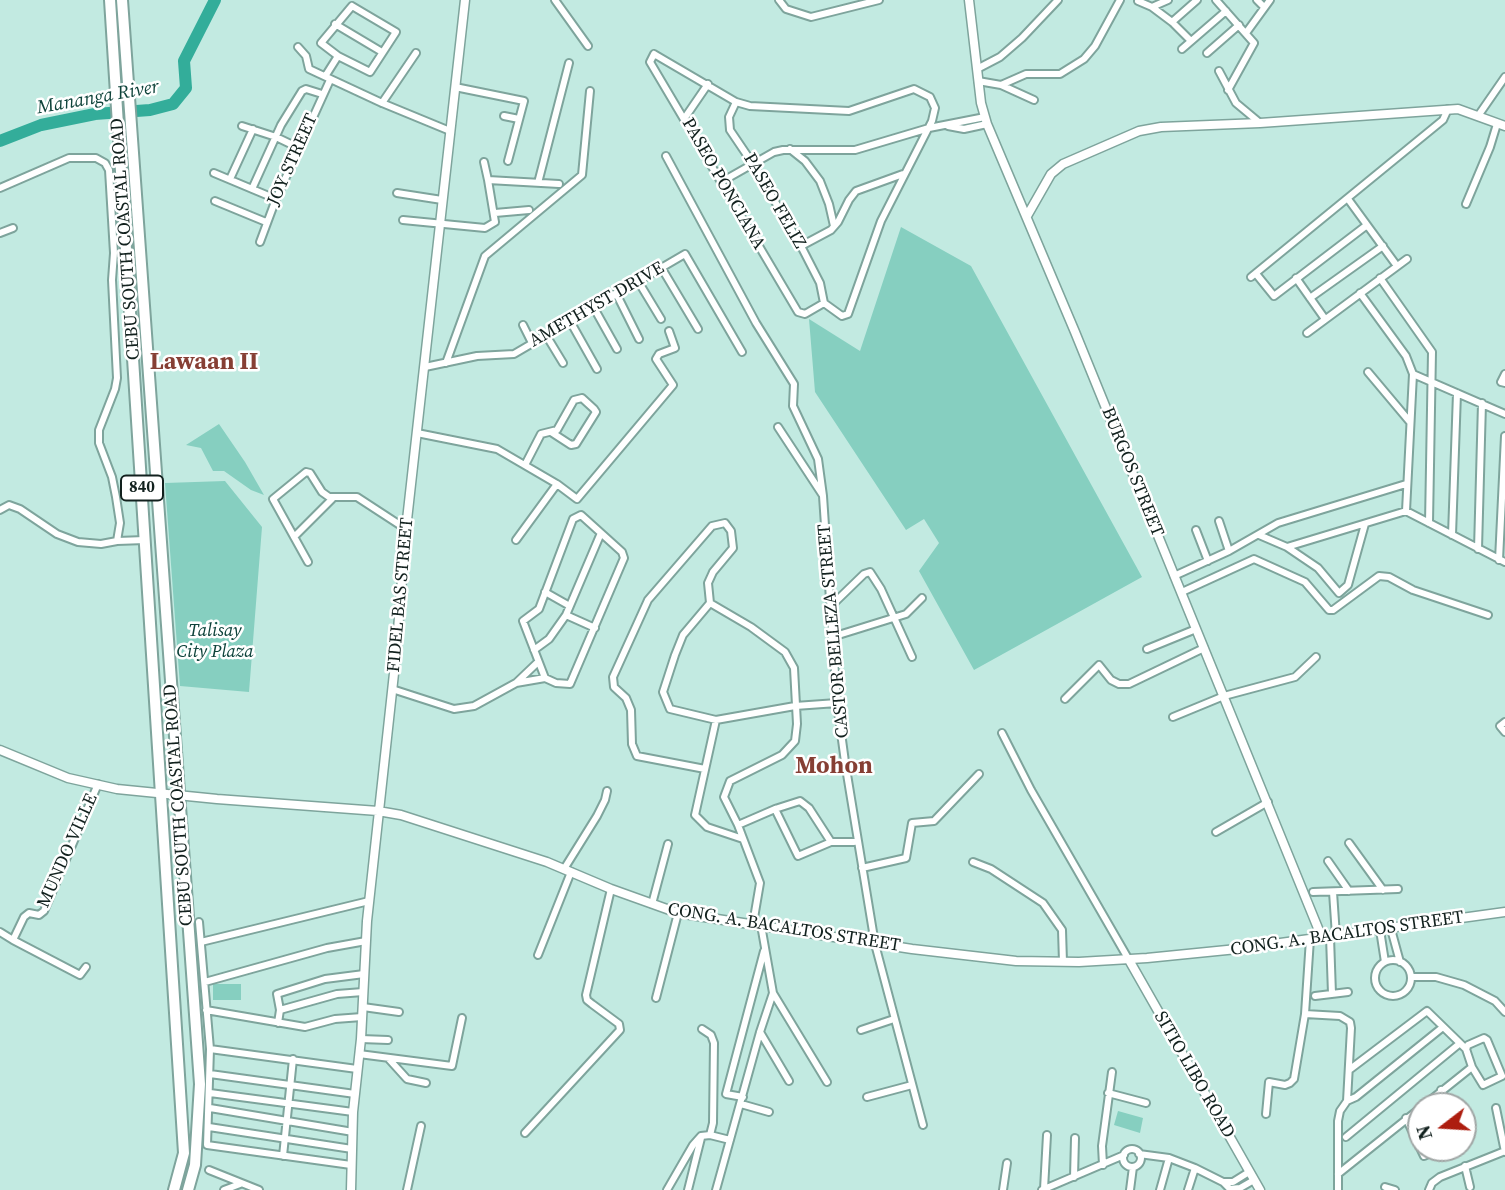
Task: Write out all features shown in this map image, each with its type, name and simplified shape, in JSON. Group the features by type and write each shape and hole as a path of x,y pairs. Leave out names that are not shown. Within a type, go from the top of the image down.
{"highway":[{"name":"CEBU SOUTH COASTAL ROAD","path":"110,0 184,1153 174,1190"},
{"name":"CEBU SOUTH COASTAL ROAD","path":"122,0 178,795 204,1065 195,1165 188,1190"}],"street":[{"name":"FIDEL BAS STREET","path":"352,1190 353,1112 361,1039 369,901 406,529 465,0"},
{"path":"555,0 588,46"},
{"path":"779,0 786,9 811,17 879,0"},
{"name":"BURGOS STREET","path":"969,0 978,81 986,121 1268,802 1329,937"},
{"path":"971,11 975,0"},
{"path":"977,69 1000,57 1058,0"},
{"path":"1001,85 1026,74 1060,74 1084,59 1095,46 1120,0"},
{"path":"1152,7 1168,0"},
{"path":"1171,22 1197,0"},
{"path":"1216,0 1254,43 1228,90"},
{"path":"1257,0 1264,7"},
{"path":"1246,33 1270,0"},
{"path":"1138,1 1152,7 1191,41"},
{"path":"352,6 396,32 370,72 338,56 321,43 335,24 352,6"},
{"path":"1182,49 1226,11"},
{"path":"335,24 382,52"},
{"path":"1207,53 1239,25"},
{"path":"298,47 306,56 309,69 450,131"},
{"path":"382,103 416,53"},
{"name":"PASEO PONCIANA","path":"708,84 657,55 652,56 650,62 798,312 805,314 824,303"},
{"name":"JOY STREET","path":"260,242 266,222 338,56"},
{"path":"538,183 569,63"},
{"path":"1219,71 1236,103 1260,123"},
{"path":"1478,116 1505,77"},
{"path":"978,81 1001,85 1034,100"},
{"path":"684,119 708,84 736,102 750,106 849,111 914,89 926,93 933,102 934,113 929,128 881,221 850,311 842,316 824,303"},
{"path":"455,87 524,101 508,161"},
{"path":"252,189 283,121 304,89 322,94"},
{"path":"446,363 485,256 582,175 590,91"},
{"name":"PASEO FELIZ","path":"736,102 729,117 730,130 801,246 820,283 824,303"},
{"path":"1367,225 1274,296 1254,276 1443,120 1448,109"},
{"path":"1027,216 1051,174 1063,164 1139,131 1161,127 1260,123 1448,109 1458,109 1501,125 1466,204"},
{"path":"504,116 519,119"},
{"path":"721,182 774,152 790,149 855,150 929,128 946,126 964,129 986,121"},
{"path":"242,126 299,148"},
{"path":"230,179 253,129"},
{"path":"790,149 820,181 834,226"},
{"name":"CASTOR BELLEZA STREET","path":"666,156 756,323 794,384 793,406 818,459 823,496 837,703 862,867 875,944 923,1125"},
{"path":"0,188 69,158 96,158 109,170 117,379 116,389 99,430 99,443 112,477 116,497 120,523 117,541"},
{"path":"403,220 485,228 495,222 484,162"},
{"path":"215,173 276,199"},
{"path":"801,246 834,226 856,191 903,174"},
{"path":"488,180 559,184"},
{"path":"397,193 442,200"},
{"path":"1348,200 1397,266"},
{"path":"215,201 266,222"},
{"path":"495,213 529,210"},
{"path":"0,233 13,228"},
{"path":"1310,299 1382,246"},
{"name":"AMETHYST DRIVE","path":"425,367 477,356 514,354 685,254 742,352"},
{"path":"1307,333 1407,258"},
{"path":"661,267 698,329"},
{"path":"1296,278 1325,319"},
{"path":"1380,278 1432,352 1429,523"},
{"path":"638,281 661,319"},
{"path":"616,293 639,339"},
{"path":"1360,293 1406,356 1412,374 1406,511"},
{"path":"594,308 617,349"},
{"path":"570,321 597,369"},
{"path":"523,325 532,343"},
{"path":"417,432 497,449 557,484 577,499 673,385 656,359 659,354 675,348 669,331"},
{"path":"546,335 562,363"},
{"path":"1368,372 1410,422"},
{"path":"1412,374 1505,414"},
{"path":"1505,374 1501,382 1505,383"},
{"path":"1452,535 1457,393"},
{"path":"525,465 541,434 551,432 571,445 576,444 596,412 582,398 577,398 559,427 551,432"},
{"path":"1478,549 1482,403"},
{"path":"778,427 823,496"},
{"path":"1287,547 1406,511 1502,561 1505,436"},
{"path":"308,562 273,499 306,472 310,473 322,492 332,499 357,497 406,529"},
{"path":"516,540 557,484"},
{"path":"1174,576 1229,551 1278,523 1406,484"},
{"path":"294,537 332,499"},
{"path":"0,510 9,505 16,507 57,534 78,542 101,544 145,540"},
{"path":"283,517 290,511"},
{"path":"516,683 545,678 556,683 570,684 624,558 622,552 582,515 573,517 540,609 523,621 545,678"},
{"path":"1219,521 1229,551"},
{"path":"705,769 637,756 632,744 631,710 626,698 614,687 612,677 648,600 712,526 725,523 731,531 733,548 713,572 708,583 710,603 683,635 663,692 670,709 716,720 795,706 837,703"},
{"path":"1259,535 1287,547 1318,568 1339,593 1348,585 1365,524"},
{"path":"1196,530 1208,561"},
{"path":"534,650 549,639 566,615 601,533"},
{"path":"1182,592 1254,559 1305,582 1329,610 1333,610 1379,576 1389,577 1413,590 1488,615"},
{"path":"830,607 869,571 874,575 912,657"},
{"path":"545,592 568,605"},
{"path":"832,637 894,618 912,610 922,598"},
{"path":"710,603 751,627 785,652 794,667 797,724 795,741 782,755 730,781 724,797 738,825 760,883 757,924 773,993 827,1082"},
{"path":"566,615 595,628"},
{"path":"1147,649 1196,629"},
{"path":"1065,699 1099,665 1111,680 1119,684 1129,684 1204,648"},
{"path":"1173,717 1224,696 1295,677 1316,657"},
{"path":"392,690 458,709 474,706 516,683 538,662"},
{"path":"716,720 695,815 706,827 743,839"},
{"path":"1505,722 1500,726 1505,732"},
{"path":"1002,733 1031,790 1129,960"},
{"name":"CONG. A. BACALTOS STREET","path":"0,750 68,778 98,785 161,794 378,811 401,816 568,870 678,913 875,944 1016,961 1129,960 1329,937 1505,912"},
{"path":"862,867 906,858 912,823 934,821 979,774"},
{"name":"MUNDO VILLE","path":"13,940 23,917 29,914 39,915 44,911 98,785"},
{"path":"538,955 568,870 606,800 607,791"},
{"path":"738,825 796,801 804,803 831,842"},
{"path":"1216,832 1268,802"},
{"path":"775,809 798,856 831,842 854,842"},
{"path":"1349,843 1383,890"},
{"path":"652,904 668,844"},
{"path":"1328,861 1349,891"},
{"path":"973,862 991,869 1043,903 1062,930 1063,962"},
{"path":"525,1133 620,1030 619,1024 587,1000 586,995 611,889"},
{"path":"1313,892 1398,889"},
{"path":"1332,994 1329,937 1334,891"},
{"path":"201,943 369,901"},
{"path":"656,998 678,913"},
{"path":"199,922 210,1049 204,1065 210,1074 207,1145 351,1166"},
{"path":"1391,929 1400,962"},
{"path":"1380,930 1385,962 1375,974 1376,985 1388,996 1402,995 1407,990 1411,977 1406,965 1400,962 1385,962"},
{"path":"0,932 75,974 80,975 86,967"},
{"path":"1266,1114 1268,1084 1272,1081 1285,1085 1294,1079 1306,1014 1310,939"},
{"path":"205,982 327,948 366,941"},
{"path":"726,1094 764,950"},
{"name":"SITIO LIBO ROAD","path":"1129,960 1255,1181"},
{"path":"278,1023 280,1010 277,994 326,979 363,974"},
{"path":"1411,977 1436,977 1475,989 1495,1001 1505,1012"},
{"path":"280,1010 337,994 363,992"},
{"path":"1315,996 1348,992"},
{"path":"716,1190 773,993"},
{"path":"206,1010 305,1027 363,1012 399,1012"},
{"path":"1349,1070 1427,1012 1466,1049 1472,1067 1483,1085 1502,1076 1487,1040 1484,1038 1468,1045 1466,1049"},
{"path":"1306,1014 1335,1015 1349,1021 1347,1101"},
{"path":"359,1054 452,1066 462,1018"},
{"path":"861,1030 894,1018"},
{"path":"1338,1190 1340,1111 1347,1101 1368,1088 1443,1027"},
{"path":"702,1029 711,1035 714,1043 715,1091 710,1135"},
{"path":"760,1032 789,1080"},
{"path":"361,1039 388,1041"},
{"path":"1346,1137 1459,1044"},
{"path":"210,1049 357,1069"},
{"path":"388,1058 407,1079 426,1083"},
{"path":"284,1156 293,1059"},
{"path":"1439,1092 1472,1067"},
{"path":"1103,1165 1102,1146 1112,1072"},
{"path":"210,1074 355,1094"},
{"path":"867,1097 912,1085"},
{"path":"715,1091 769,1112"},
{"path":"210,1093 353,1112"},
{"path":"1108,1093 1146,1102"},
{"path":"210,1108 353,1132"},
{"path":"1429,1190 1432,1183 1440,1177 1505,1151 1496,1108"},
{"path":"1338,1174 1406,1118"},
{"path":"407,1190 421,1126"},
{"path":"209,1127 352,1149"},
{"path":"667,1190 701,1136 710,1135 730,1140"},
{"path":"1047,1135 1043,1190 1103,1165 1130,1150 1139,1154 1169,1158 1223,1182 1255,1181"},
{"path":"688,1190 701,1136"},
{"path":"1074,1177 1075,1138"},
{"path":"1122,1190 1130,1188 1133,1167 1140,1162 1139,1154"},
{"path":"1124,1155 1126,1165 1133,1167"},
{"path":"1160,1190 1169,1158"},
{"path":"1003,1190 1007,1164"},
{"path":"1465,1166 1470,1186"},
{"path":"1188,1190 1195,1168"},
{"path":"209,1170 259,1190"},
{"path":"224,1190 240,1184"},
{"path":"1385,1186 1395,1190"}],"green space":[{"path":"901,227 971,266 1142,577 974,670 919,571 939,543 924,519 906,530 815,392 809,319 860,351"},
{"path":"219,424 264,495 251,490 224,471 213,471 201,448 186,445"},
{"name":"Talisay City Plaza","path":"225,481 262,527 249,692 180,686 165,483"},
{"path":"213,984 241,984 241,1000 213,1000"},
{"path":"1118,1111 1143,1118 1140,1133 1114,1125"}],"waterway":[{"name":"Mananga River","path":"0,141 41,125 95,114 150,110 173,104 186,88 184,61 215,0"}],"district":[{"name":"Lawaan II","path":"204,363"},
{"name":"Mohon","path":"834,767"}]}
